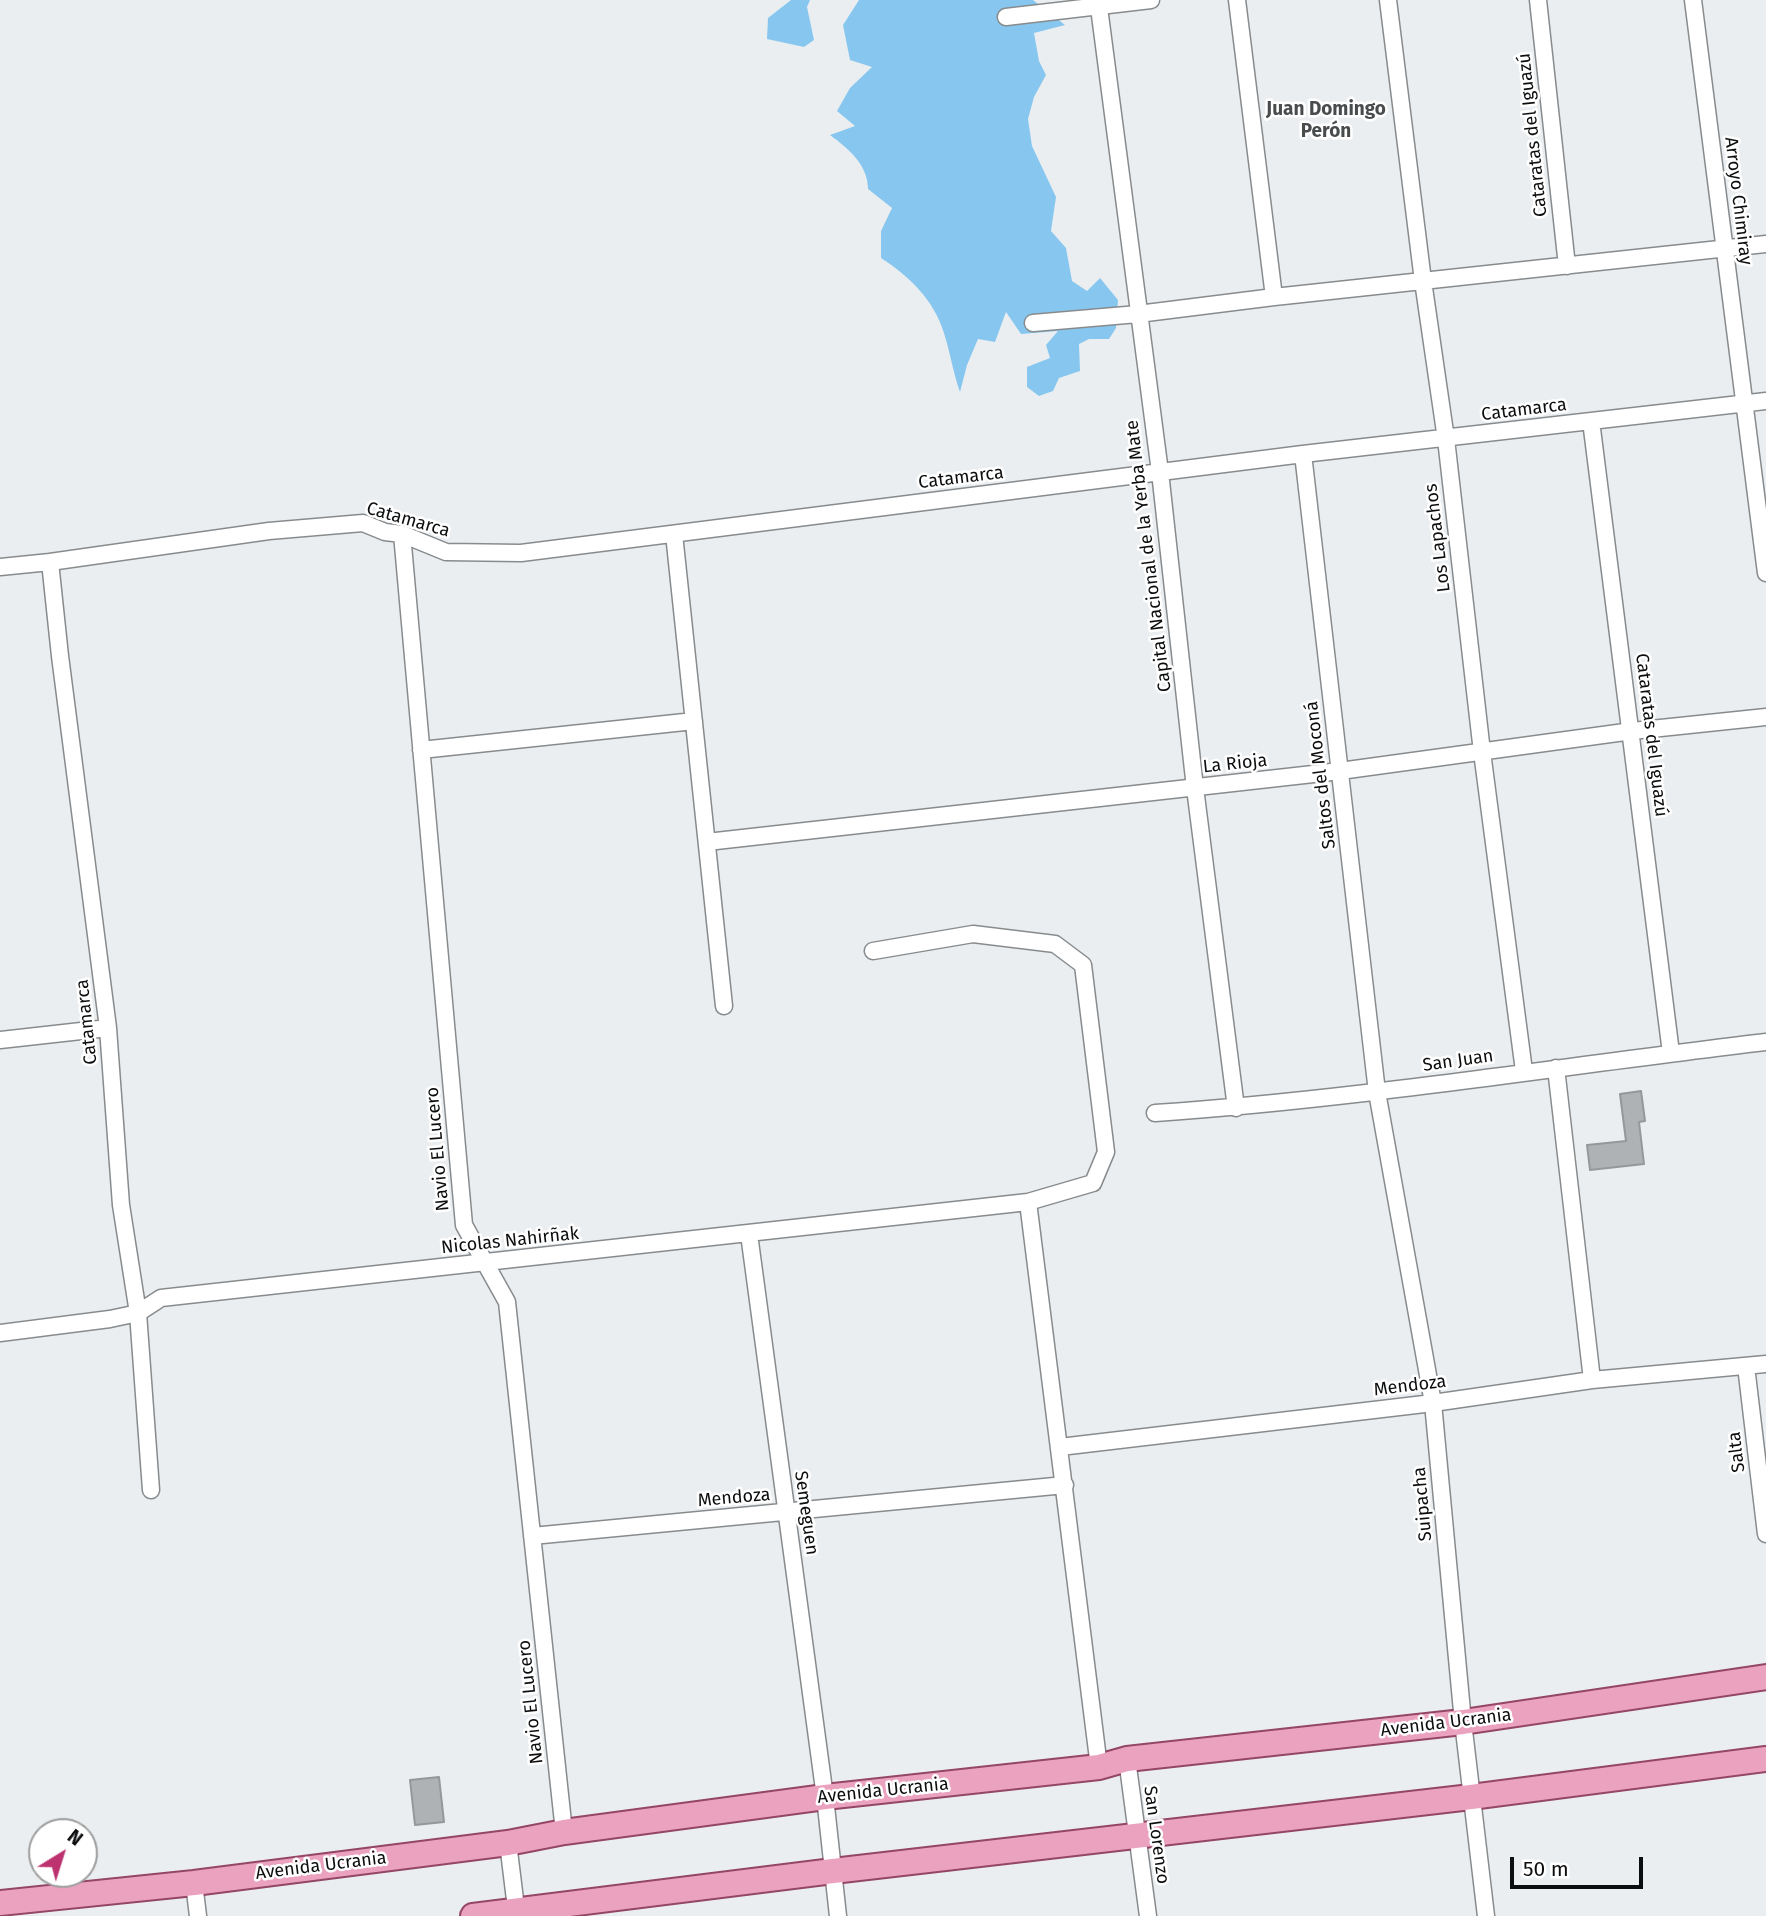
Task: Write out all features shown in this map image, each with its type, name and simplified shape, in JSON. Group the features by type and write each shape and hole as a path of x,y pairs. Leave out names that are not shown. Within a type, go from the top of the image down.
{"main road":[{"name":"Avenida Ucrania","path":"0,1903 194,1883 508,1843 564,1832 825,1797 1099,1767 1127,1759 1463,1722 1766,1676"},
{"path":"472,1916 517,1914 833,1871 1471,1797 1766,1759"}],"street":[{"path":"1006,17 1098,3 1151,0"},
{"path":"1237,0 1274,297"},
{"name":"Los Lapachos","path":"1388,0 1423,281 1446,439 1482,752 1524,1072"},
{"name":"Cataratas del Iguazú","path":"1538,0 1567,266"},
{"name":"Arroyo Chimiray","path":"1693,0 1766,573"},
{"name":"Capital Nacional de la Yerba Mate","path":"1098,3 1160,472 1195,788 1236,1108"},
{"path":"1033,323 1138,314 1766,244"},
{"name":"Catamarca","path":"151,1490 138,1313 121,1205 108,1028 50,562 269,531 363,523 385,532 402,534 446,552 521,554 1303,454 1766,401"},
{"name":"Cataratas del Iguazú","path":"1591,421 1671,1053"},
{"name":"Saltos del Moconá","path":"1303,454 1377,1092"},
{"name":"Navio El Lucero","path":"402,534 464,1225 507,1302 564,1832"},
{"path":"674,534 724,1006"},
{"path":"0,567 50,562"},
{"name":"La Rioja","path":"707,842 1340,771 1632,731 1766,717"},
{"path":"421,750 694,721"},
{"name":"Nicolas Nahirñak","path":"0,1333 138,1313 161,1298 1028,1202 1093,1183 1106,1152 1083,965 1055,944 974,934 873,951"},
{"path":"0,1040 108,1028"},
{"name":"San Juan","path":"1155,1113 1236,1108 1377,1092 1766,1042"},
{"path":"1556,1068 1592,1380"},
{"name":"Suipacha","path":"1377,1092 1433,1403 1463,1722 1486,1916"},
{"path":"1028,1202 1099,1767"},
{"name":"Semeguen","path":"749,1234 825,1797 838,1916"},
{"name":"Mendoza","path":"1060,1447 1433,1403 1592,1380 1766,1364"},
{"name":"Salta","path":"1746,1366 1766,1534"},
{"name":"Mendoza","path":"533,1536 1065,1485"},
{"name":"San Lorenzo","path":"1127,1759 1148,1916"},
{"path":"508,1843 517,1914"},
{"path":"194,1883 198,1916"}],"shaded area":[{"path":"791,0 810,0 807,7 814,40 804,47 767,39 768,18"},
{"path":"859,0 1033,0 1065,25 1034,33 1039,61 1046,75 1034,97 1028,119 1032,146 1056,197 1051,231 1066,248 1072,281 1087,291 1100,278 1118,300 1116,328 1109,339 1089,339 1079,344 1080,371 1059,378 1053,391 1039,396 1027,387 1027,367 1050,358 1046,345 1058,331 1021,334 1006,312 995,342 978,339 960,392 944,333 934,310 911,281 881,258 881,231 892,208 868,189 861,165 830,135 855,126 837,111 850,88 872,67 850,60 843,25"}],"building":[{"path":"1641,1091 1645,1121 1639,1122 1644,1164 1590,1170 1587,1145 1626,1141 1620,1094"},
{"path":"439,1777 444,1822 415,1825 410,1780"}],"district":[{"name":"Juan Domingo Perón","path":"1326,121"}]}
